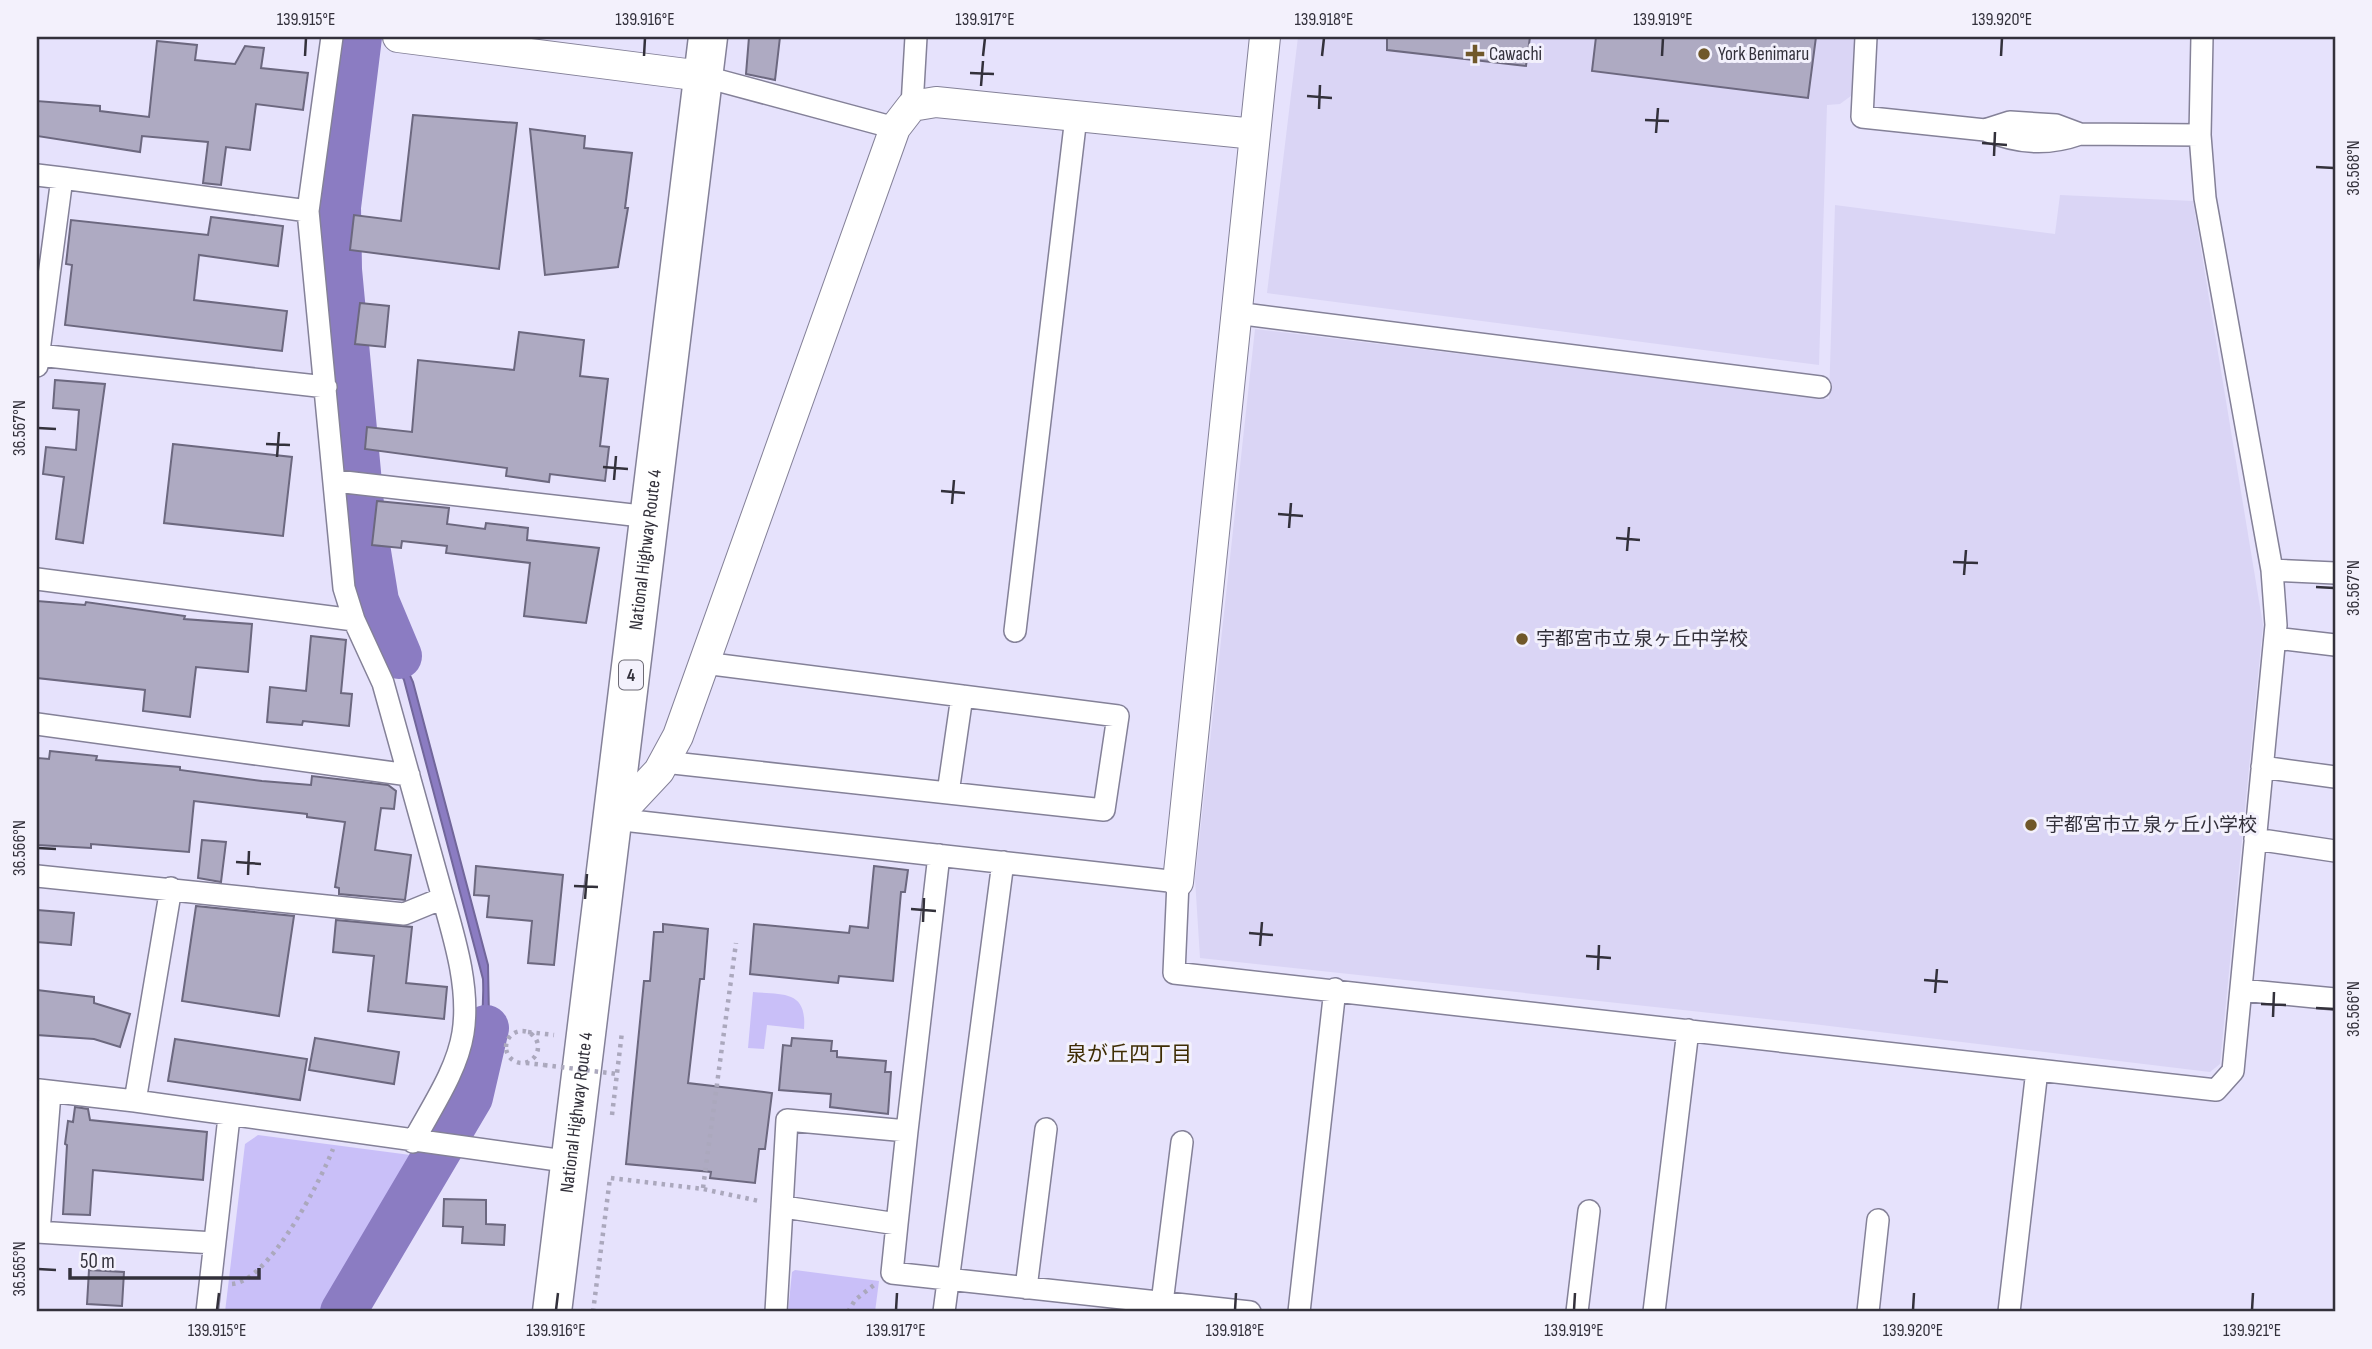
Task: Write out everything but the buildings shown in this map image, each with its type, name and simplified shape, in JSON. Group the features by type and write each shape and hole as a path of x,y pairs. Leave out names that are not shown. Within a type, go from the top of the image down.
{"highway":[{"name":"National Highway Route 4","path":"552,1312 708,37"}],"street":[{"path":"332,37 308,211 336,481 344,588 354,620 383,683 443,898 461,976 463,1033 447,1079 413,1142"},
{"path":"398,37 702,76 903,117 936,103 1255,134"},
{"path":"614,819 664,762 678,736 903,117 916,37"},
{"path":"1265,37 1178,882 1174,974 1335,989 2216,1090 2233,1071 2275,638 2272,570 2205,198 2200,135 2202,37"},
{"path":"1866,37 1863,117 1985,130 2010,122 2056,125 2080,134 2200,135"},
{"path":"1015,631 1076,117"},
{"path":"37,175 308,211"},
{"path":"62,178 38,362 326,387"},
{"path":"1236,313 1820,387"},
{"path":"336,481 650,517"},
{"path":"2272,570 2335,573"},
{"path":"37,579 354,620"},
{"path":"2275,638 2335,645"},
{"path":"664,762 1104,810 1118,716 704,663"},
{"path":"948,793 962,696"},
{"path":"37,724 409,775"},
{"path":"2262,767 2335,777"},
{"path":"614,819 1178,882"},
{"path":"2255,839 2335,851"},
{"path":"939,855 892,1273 1026,1288 1091,1304 1162,1303 1250,1312"},
{"path":"944,1312 1003,862"},
{"path":"37,876 404,914 443,898"},
{"path":"135,1101 171,888"},
{"path":"1299,1312 1335,989"},
{"path":"2241,990 2335,999"},
{"path":"1654,1312 1688,1030"},
{"path":"2010,1312 2037,1070"},
{"path":"214,1243 38,1232 43,1092 135,1101 229,1117 572,1162"},
{"path":"207,1312 229,1117"},
{"path":"776,1312 788,1121 907,1131"},
{"path":"1026,1288 1046,1129"},
{"path":"1162,1303 1182,1142"},
{"path":"784,1207 897,1224"},
{"path":"1577,1312 1589,1211"},
{"path":"1868,1312 1878,1220"}],"path":[{"path":"703,1189 736,943"},
{"path":"524,1031 536,1039 538,1049 534,1058 525,1063"},
{"path":"557,1035 524,1031 509,1038 506,1048 510,1058 525,1063 617,1074"},
{"path":"612,1115 622,1032"},
{"path":"210,1284 240,1284 272,1257 328,1161 334,1148 334,1131"},
{"path":"593,1312 610,1178 703,1189 784,1207"},
{"path":"848,1312 855,1300 892,1273"}],"shaded area":[{"path":"1298,37 1857,37 1855,93 1840,104 1827,105 1819,365 1267,293"},
{"path":"351,74 359,75 341,211 361,457 355,457 336,210"},
{"path":"2060,195 2193,201 2263,625 2220,1064 2210,1072 1813,1024 1200,958 1195,879 1255,329 1829,399 1835,205 2055,234"},
{"path":"359,509 366,509 374,596 413,682 488,965 489,1018 485,1050 477,1077 459,1114 453,1111 477,1047 483,979 404,680 367,597"},
{"path":"753,992 784,995 797,1001 802,1007 804,1029 767,1025 764,1049 748,1048"},
{"path":"258,1135 418,1156 329,1312 225,1312 245,1144"},
{"path":"423,1169 431,1173 349,1312 338,1312"},
{"path":"795,1270 879,1281 875,1312 788,1312 792,1272"}],"waterway":[{"path":"359,37 338,207 339,270 362,515 376,601 399,656"},
{"path":"343,1312 470,1097 486,1028"}],"place":[{"name":"Cawachi","path":"1475,54"},
{"name":"York Benimaru","path":"1704,54"},
{"name":"宇都宮市立 泉ヶ丘中学校","path":"1522,639"},
{"name":"宇都宮市立 泉ヶ丘小学校","path":"2031,825"}],"district":[{"name":"泉が丘四丁目","path":"1129,1054"}]}
